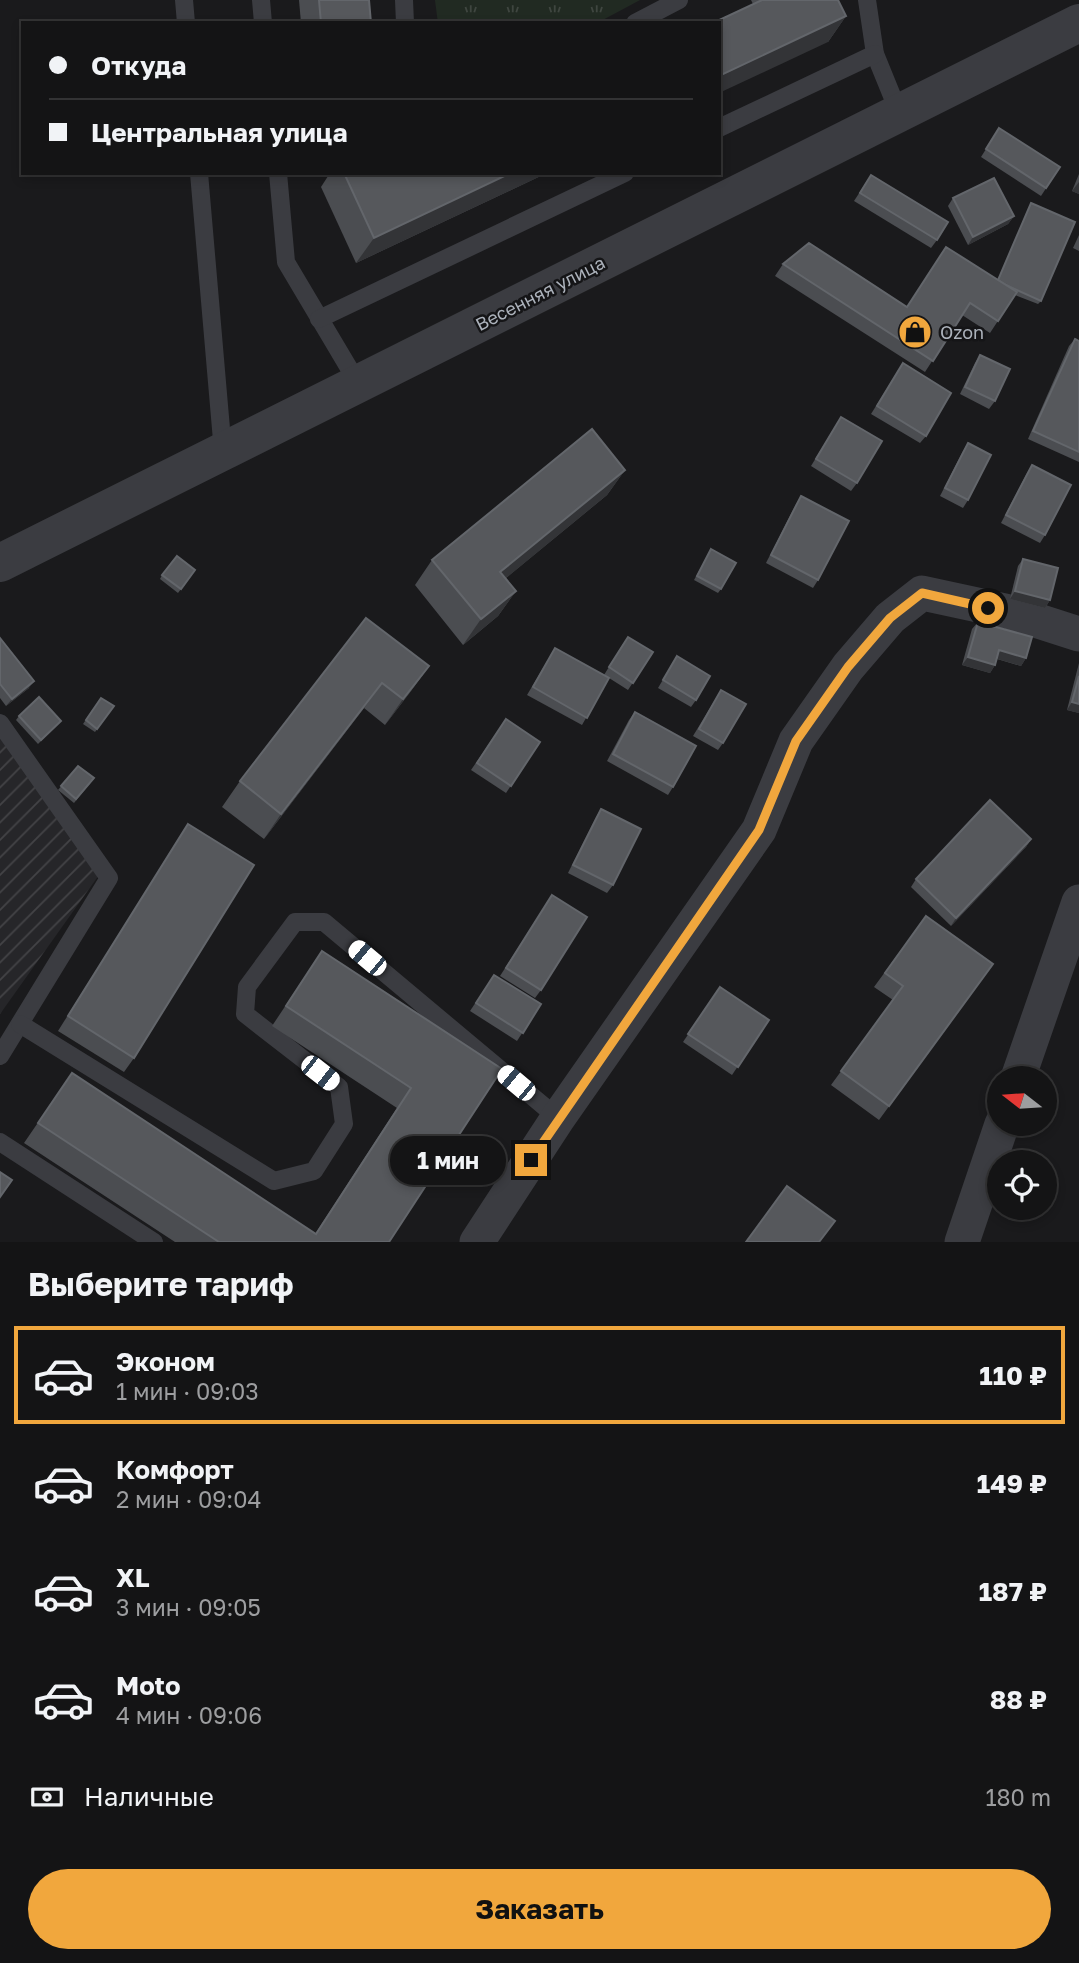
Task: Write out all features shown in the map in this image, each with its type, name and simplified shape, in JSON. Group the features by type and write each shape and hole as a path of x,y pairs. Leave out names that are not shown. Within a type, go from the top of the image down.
{"street":[{"name":"Весенняя улица","path":"0,563 1079,23"},
{"path":"477,1242 558,1118 759,830 796,741 848,667 890,618 922,593 1010,612 1079,634"},
{"path":"1022,1066 1079,902"},
{"path":"962,1242 998,1136"}],"lane":[{"path":"184,0 186,21"},
{"path":"261,0 264,21"},
{"path":"404,0 405,21"},
{"path":"639,21 679,0"},
{"path":"867,0 875,54 899,113"},
{"path":"721,127 875,54"},
{"path":"199,175 223,452"},
{"path":"278,175 286,262 359,384"},
{"path":"319,319 621,175"},
{"path":"0,723 109,878 0,1056"},
{"path":"20,1024 274,1181 314,1171 344,1124 339,1087 245,1014 247,987 295,922 324,922 558,1118"},
{"path":"0,1142 154,1242"}],"shaded area":[{"path":"0,738 99,875 0,1014"}],"green space":[{"path":"435,0 640,0 601,21 438,21"}],"building":[{"path":"319,0 369,0 371,21 321,21"},
{"path":"762,0 838,0 846,16 721,75 721,21 717,21"},
{"path":"999,128 1060,167 1046,188 986,149"},
{"path":"345,175 507,175 374,238"},
{"path":"871,175 948,222 937,240 860,193"},
{"path":"994,178 1014,216 973,237 953,198"},
{"path":"1031,203 1075,222 1041,301 998,280"},
{"path":"809,243 907,307 946,247 1017,292 998,321 970,303 933,361 783,264"},
{"path":"1075,339 1079,341 1079,452 1033,431"},
{"path":"980,355 1010,369 995,401 965,387"},
{"path":"903,363 951,393 926,436 877,406"},
{"path":"841,417 882,441 857,483 816,459"},
{"path":"592,429 625,470 500,572 516,591 481,619 432,560"},
{"path":"968,443 991,455 968,500 945,488"},
{"path":"1032,465 1071,485 1045,535 1006,515"},
{"path":"801,496 849,521 818,580 771,555"},
{"path":"711,549 736,563 721,589 697,576"},
{"path":"177,556 195,570 181,589 162,575"},
{"path":"1023,559 1058,568 1050,600 1015,591"},
{"path":"366,618 429,666 403,699 382,683 281,814 240,781"},
{"path":"978,622 1032,637 1026,658 999,650 995,665 968,657"},
{"path":"628,637 653,652 633,683 609,667"},
{"path":"0,638 34,681 12,699 0,684"},
{"path":"555,648 609,678 587,718 533,687"},
{"path":"677,656 710,676 696,700 663,680"},
{"path":"1079,676 1079,704 1072,702"},
{"path":"721,690 746,704 723,743 699,729"},
{"path":"39,697 61,721 41,740 19,716"},
{"path":"101,698 114,706 97,729 86,720"},
{"path":"635,712 696,746 673,787 613,754"},
{"path":"506,719 540,742 511,786 477,763"},
{"path":"78,766 94,778 76,799 61,786"},
{"path":"990,800 1031,839 956,918 916,879"},
{"path":"601,809 641,829 613,885 573,865"},
{"path":"188,824 254,865 134,1058 68,1016"},
{"path":"552,895 587,917 541,990 506,968"},
{"path":"926,916 993,964 889,1106 841,1071 903,986 885,973"},
{"path":"322,951 502,1069 389,1242 219,1242 38,1123 72,1073 316,1234 411,1088 286,1006"},
{"path":"494,975 541,1004 523,1033 476,1003"},
{"path":"720,987 769,1020 738,1067 688,1034"},
{"path":"0,1172 12,1180 0,1197"},
{"path":"787,1186 835,1221 819,1242 746,1242"}],"place":[{"name":"Ozon","path":"915,332"}],"route":[{"path":"531,1160 759,830 796,741 848,667 890,618 922,593 988,608"}]}
